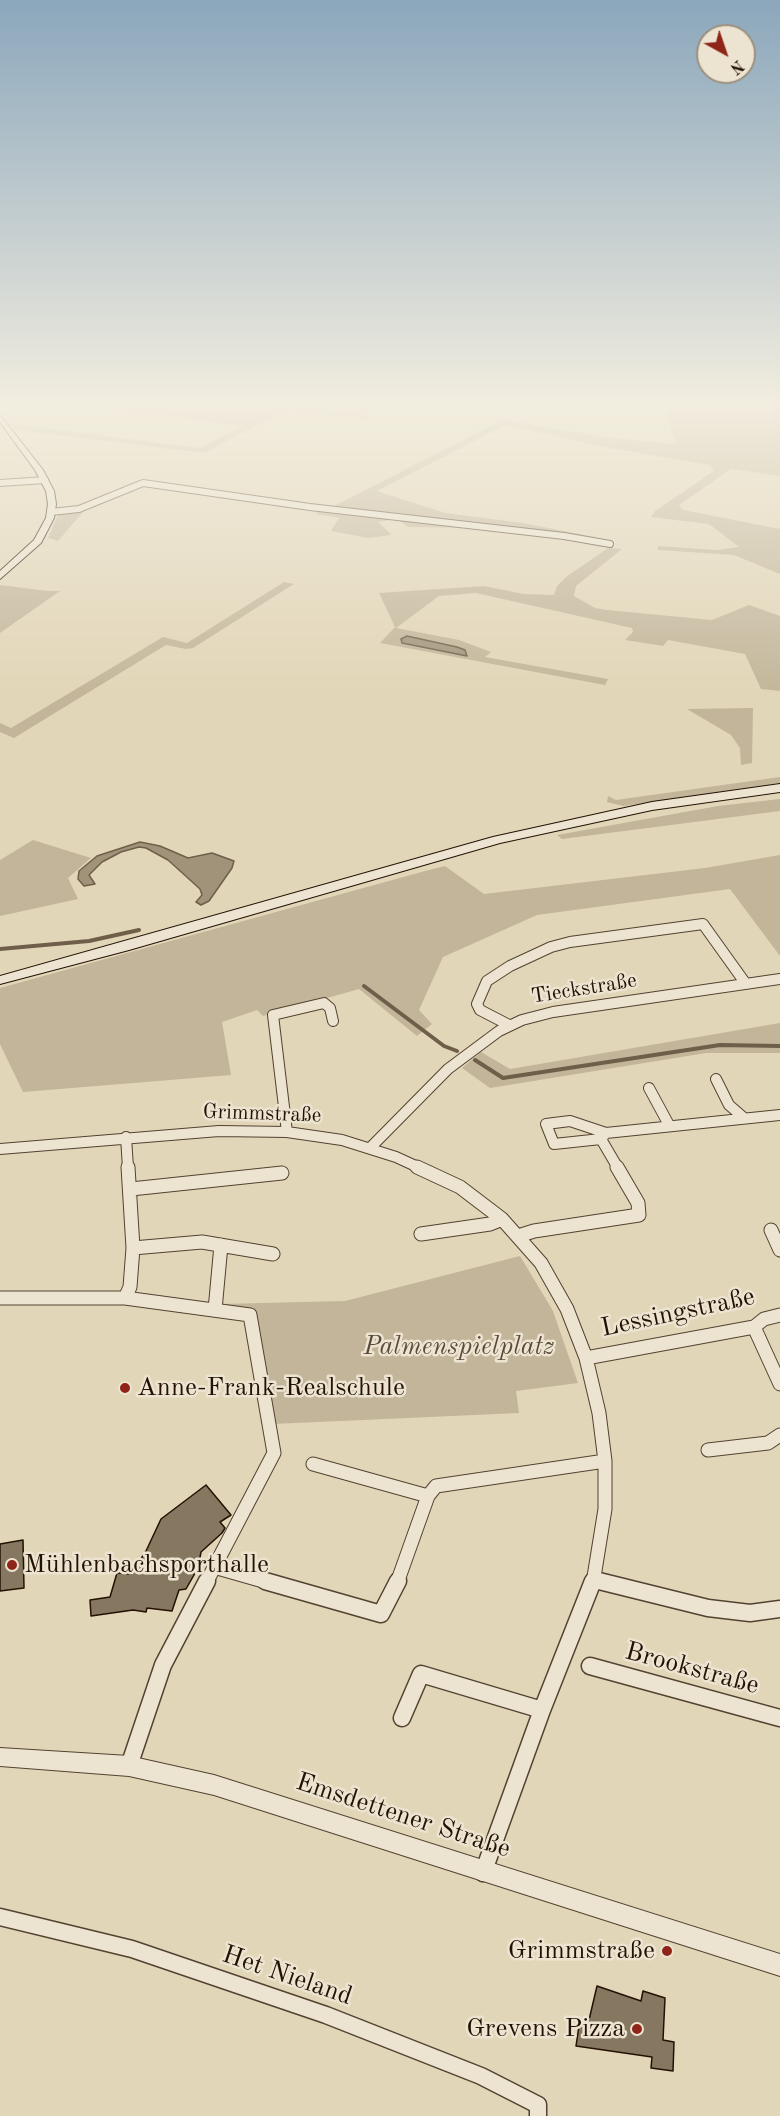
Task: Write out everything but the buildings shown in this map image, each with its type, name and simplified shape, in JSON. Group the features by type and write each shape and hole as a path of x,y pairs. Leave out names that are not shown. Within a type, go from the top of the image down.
{"main road":[{"path":"0,576 38,541 51,512 51,501"},
{"path":"0,980 124,947 507,837 652,806 780,788"}],"street":[{"path":"51,512 79,509 99,501"},
{"path":"266,501 610,543"},
{"path":"509,1025 480,1010 477,1004 487,981 510,966 570,942 703,924 746,984"},
{"name":"Tieckstraße","path":"370,1148 448,1069 509,1025 553,1012 780,979"},
{"path":"287,1132 273,1015 324,1003 330,1008 333,1021"},
{"path":"716,1079 729,1105 744,1118"},
{"path":"649,1088 669,1125"},
{"path":"518,1236 534,1231 639,1215 638,1203 603,1136 669,1125 780,1115"},
{"name":"Grimmstraße","path":"0,1149 219,1131 287,1132 342,1140 428,1170 460,1187 502,1219 541,1263 556,1288 586,1358 599,1413 605,1461 605,1509 594,1580 542,1710 483,1873"},
{"path":"125,1298 130,1287 133,1248 126,1137"},
{"path":"131,1189 282,1173"},
{"path":"421,1234 490,1224 502,1219"},
{"path":"771,1230 780,1250"},
{"path":"133,1248 202,1242 273,1254"},
{"path":"215,1310 221,1245"},
{"path":"0,1298 125,1298 250,1315 274,1453 163,1665 129,1766"},
{"name":"Lessingstraße","path":"586,1358 754,1327 764,1319 780,1315"},
{"path":"754,1327 780,1384"},
{"path":"708,1450 768,1443 780,1435"},
{"path":"214,1566 381,1614 396,1586 428,1496 436,1486 605,1461"},
{"path":"313,1464 428,1496"},
{"path":"594,1580 708,1608 750,1613 780,1609"},
{"name":"Brookstraße","path":"590,1666 780,1718"},
{"path":"402,1718 421,1674 542,1710"},
{"name":"Emsdettener Straße","path":"0,1757 129,1766 246,1795 483,1873 780,1965"},
{"name":"Het Nieland","path":"0,1917 132,1949 326,2015 481,2076 538,2105 538,2116"}],"green space":[{"path":"271,501 334,506 344,501 407,501 445,513 523,523 610,540 610,543 478,528 408,527 397,519 378,522 392,535 368,538 331,531 339,518 315,514 319,511"},
{"path":"670,501 685,501 679,505 683,510 780,529 780,574 734,555 658,550 658,546 717,550 739,547 709,524 651,517 655,511"},
{"path":"85,510 58,541 48,538 58,515"},
{"path":"608,548 622,549 576,586 574,596 595,608 607,610 712,620 749,605 780,616 780,691 761,689 745,654 668,640 663,646 625,640 633,632 632,628 476,593 439,596 396,628 459,640 491,652 485,657 608,679 605,685 380,643 395,627 379,593 484,586 524,594 554,595 557,586 566,577"},
{"path":"284,582 294,584 193,648 166,645 14,738 0,732 0,723 11,728 163,637 187,643"},
{"path":"0,585 48,591 60,591 0,633"},
{"path":"753,708 752,763 741,765 740,748 731,735 687,709"},
{"path":"780,777 780,783 623,806 607,802 608,796 616,800"},
{"path":"780,799 780,811 562,839 557,835 718,806"},
{"path":"33,840 91,858 68,878 78,899 0,916 0,860"},
{"path":"780,855 780,956 730,889 537,915 443,957 419,1010 432,1024 417,1036 359,989 263,1016 257,1010 222,1022 231,1075 23,1092 0,1044 0,988 445,866 484,894 705,868"},
{"path":"780,1023 780,1053 706,1053 490,1088 462,1068 481,1052 510,1069"},
{"name":"Palmenspielplatz","path":"520,1256 553,1311 578,1383 516,1391 519,1413 273,1424 255,1318 220,1316 222,1304 345,1301"}],"shaded area":[{"path":"407,636 457,647 465,650 467,656 402,643 401,639"},
{"path":"140,842 160,846 188,858 212,853 234,861 232,868 209,901 201,905 196,902 202,895 200,889 168,860 146,848 139,847 121,852 102,862 89,875 95,884 84,886 78,879 79,871 97,856"}],"waterway":[{"path":"0,949 89,941 139,930"},
{"path":"364,986 444,1046 457,1051"},
{"path":"475,1060 503,1078 720,1045 780,1046"}],"place":[{"name":"Anne-Frank-Realschule","path":"125,1388"},
{"name":"Mühlenbachsporthalle","path":"12,1565"},
{"name":"Grimmstraße","path":"667,1951"},
{"name":"Grevens Pizza","path":"637,2029"}]}
